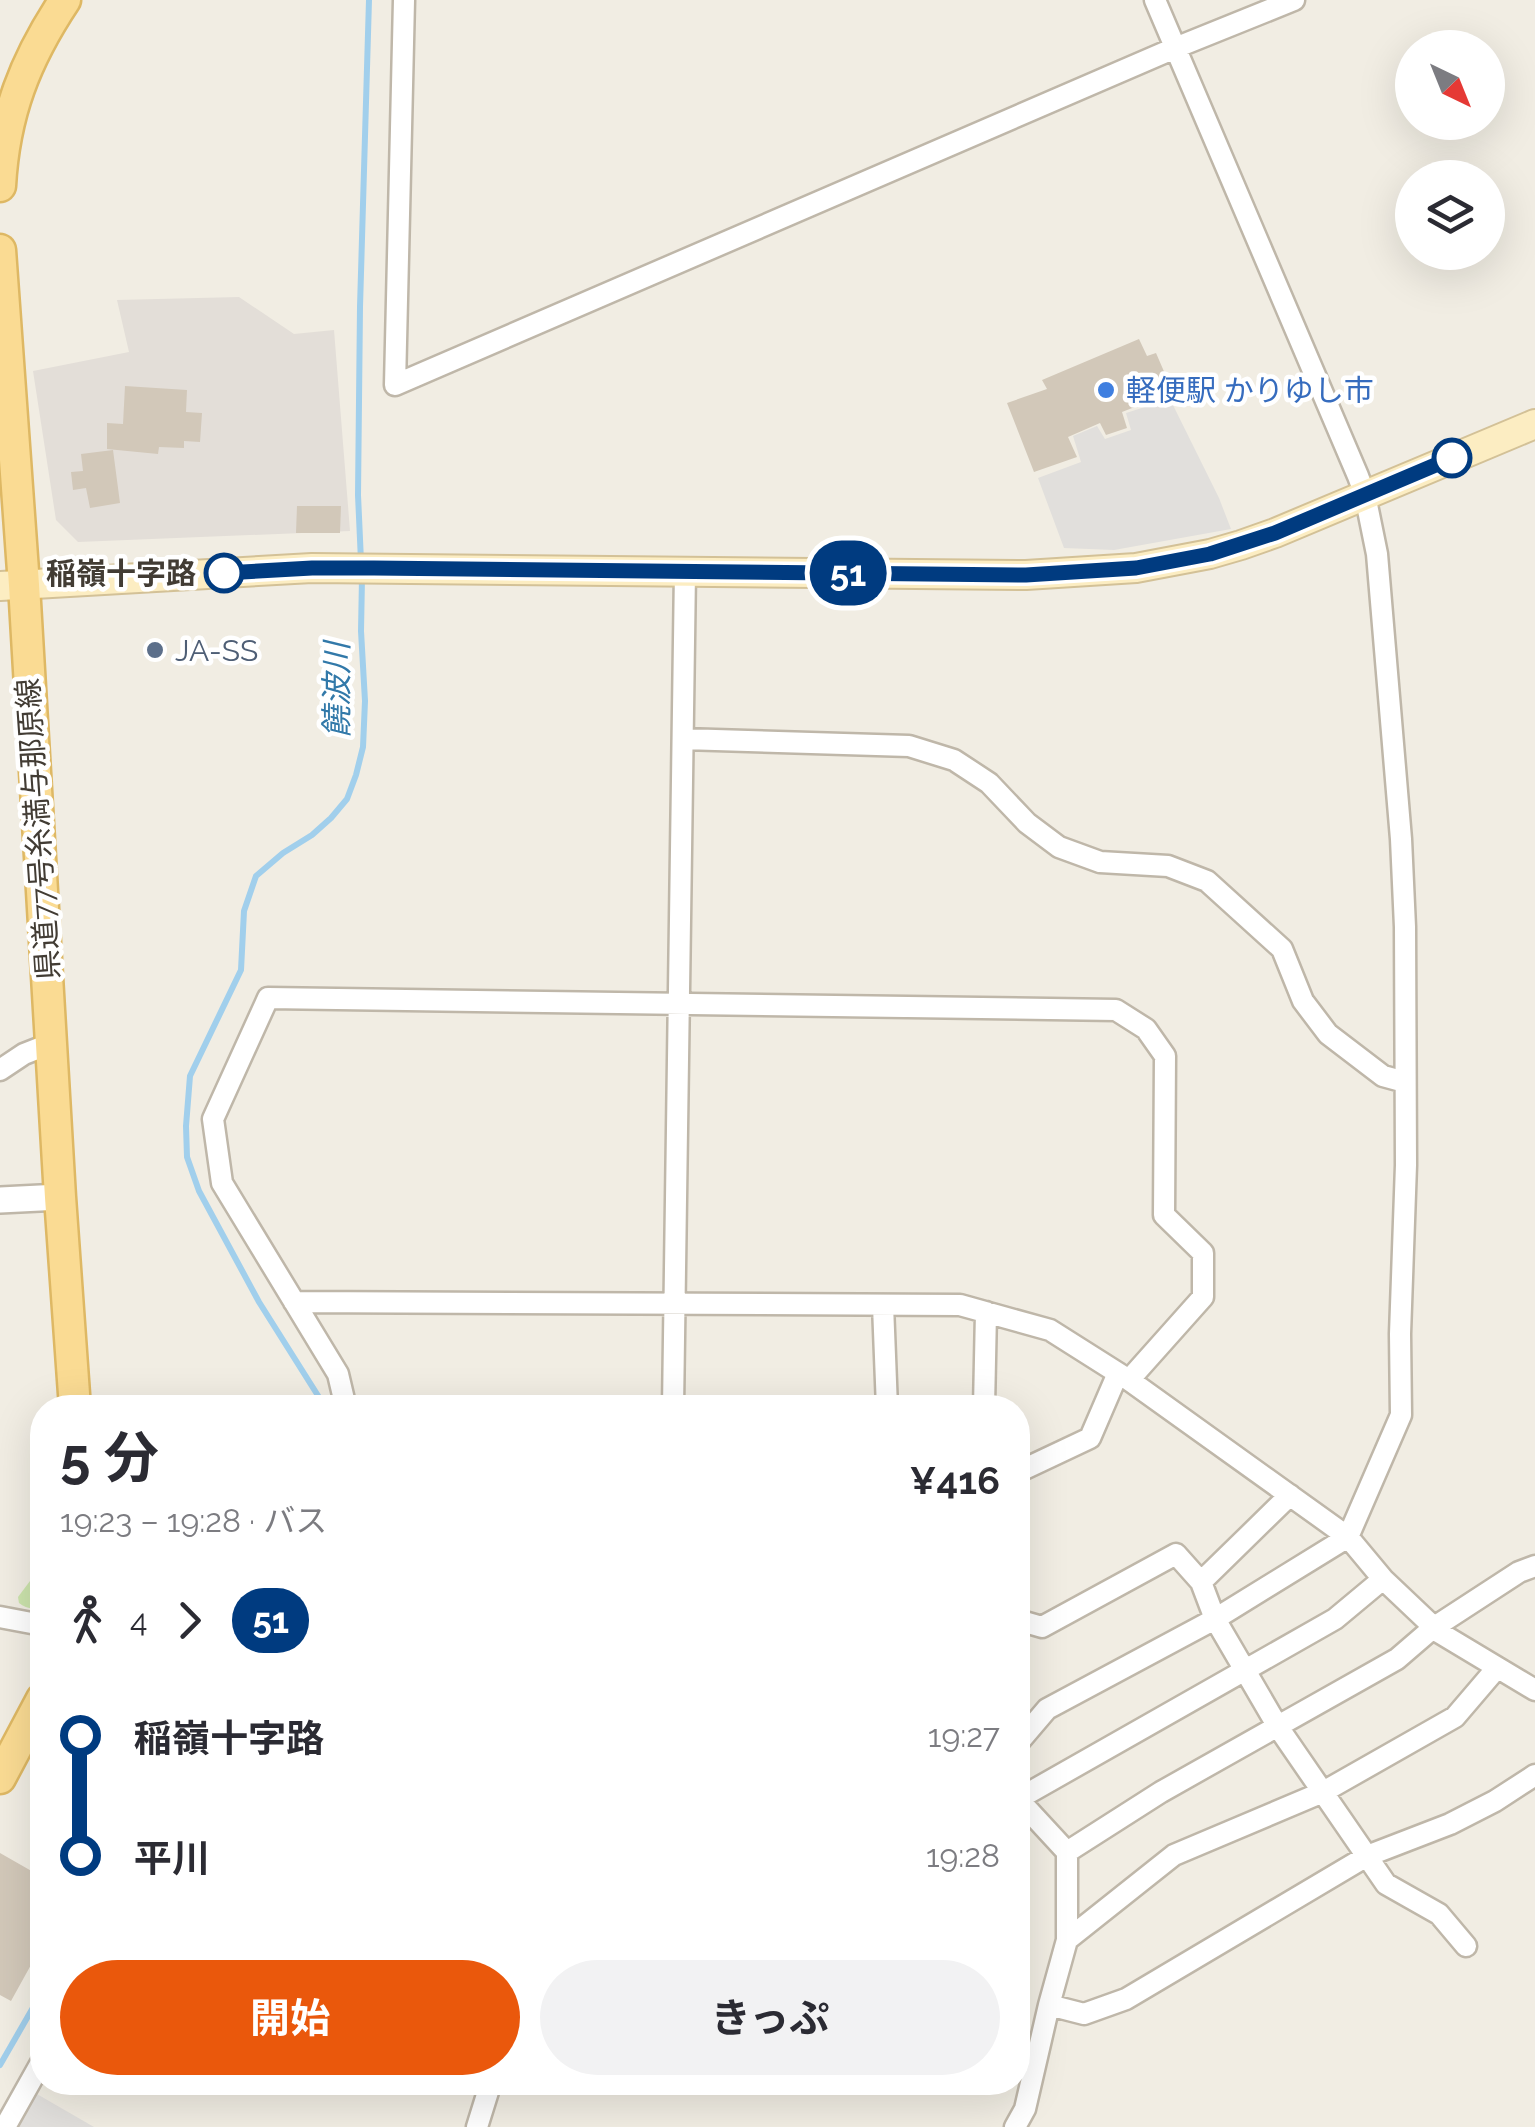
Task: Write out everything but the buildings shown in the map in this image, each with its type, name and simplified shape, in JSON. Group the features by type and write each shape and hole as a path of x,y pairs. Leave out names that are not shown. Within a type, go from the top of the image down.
{"main road":[{"path":"0,186 12,106 28,62 65,0"},
{"name":"県道77号糸満与那原線","path":"0,250 12,585 33,760 74,1395"},
{"path":"12,585 312,568 1026,575 1136,568 1210,554 1275,533 1535,424"},
{"path":"0,1778 30,1722"}],"street":[{"path":"404,0 394,385 1294,0"},
{"path":"1030,1729 1047,1709 1215,1618 1348,1537 1401,1414 1405,927 1377,554 1365,495 1155,0"},
{"path":"673,1395 685,571"},
{"path":"683,738 909,746 954,760 989,784 1027,824 1060,847 1100,862 1168,866 1207,882 1282,949 1303,1001 1328,1034 1384,1076 1405,1082"},
{"path":"343,1395 338,1374 222,1183 213,1119 268,998 1116,1010 1146,1029 1165,1056 1164,1216 1202,1253 1203,1298 1123,1376 1090,1438 1030,1466"},
{"path":"0,1070 24,1054 52,1044"},
{"path":"0,1200 60,1197"},
{"path":"294,1302 960,1305 1050,1330 1123,1376 1348,1537 1383,1579 1433,1628 1535,1690"},
{"path":"883,1304 886,1395"},
{"path":"984,1395 986,1312"},
{"path":"1200,1582 1290,1495"},
{"path":"1030,1624 1042,1627 1176,1554 1200,1582 1215,1618 1278,1727 1386,1884 1439,1914 1466,1946"},
{"path":"1067,1852 1161,1792 1397,1659 1433,1628 1519,1572 1535,1566"},
{"path":"1030,1792 1335,1619 1383,1579"},
{"path":"0,1617 30,1622"},
{"path":"1068,1940 1174,1855 1323,1792 1455,1717 1496,1669"},
{"path":"1049,2005 1084,2014 1126,1999 1367,1856 1450,1824 1496,1801 1535,1775"},
{"path":"1030,1812 1067,1852 1068,1940 1030,2087"},
{"path":"5,2127 30,2082"},
{"path":"477,2127 488,2095"},
{"path":"1015,2127 1028,2095"}],"shaded area":[{"path":"239,297 294,334 334,330 350,531 78,542 56,520 33,371 129,352 117,300"},
{"path":"1170,399 1231,529 1114,550 1064,548 1038,478 1081,462 1073,436 1097,426 1105,439 1131,430 1126,413"},
{"path":"30,2090 30,2095 39,2095 94,2127 10,2127"}],"green space":[{"path":"30,1581 30,1608 19,1603 18,1597"}],"waterway":[{"name":"饒波川","path":"361,561 360,307 369,0"},
{"name":"饒波川","path":"318,1395 259,1302 199,1191 187,1157 186,1126 190,1076 241,970 244,911 256,876 331,818 347,799 356,775 363,747 365,701 362,578"},
{"name":"饒波川","path":"0,2065 30,2013"}],"bus line":[{"name":"51","path":"224,573 312,568 553,568 1026,575 1136,568 1210,554 1275,533 1452,458"}],"place":[{"name":"軽便駅 かりゆし市","path":"1106,390"},
{"name":"稲嶺十字路","path":"224,573"},
{"name":"JA-SS","path":"155,650"}]}
